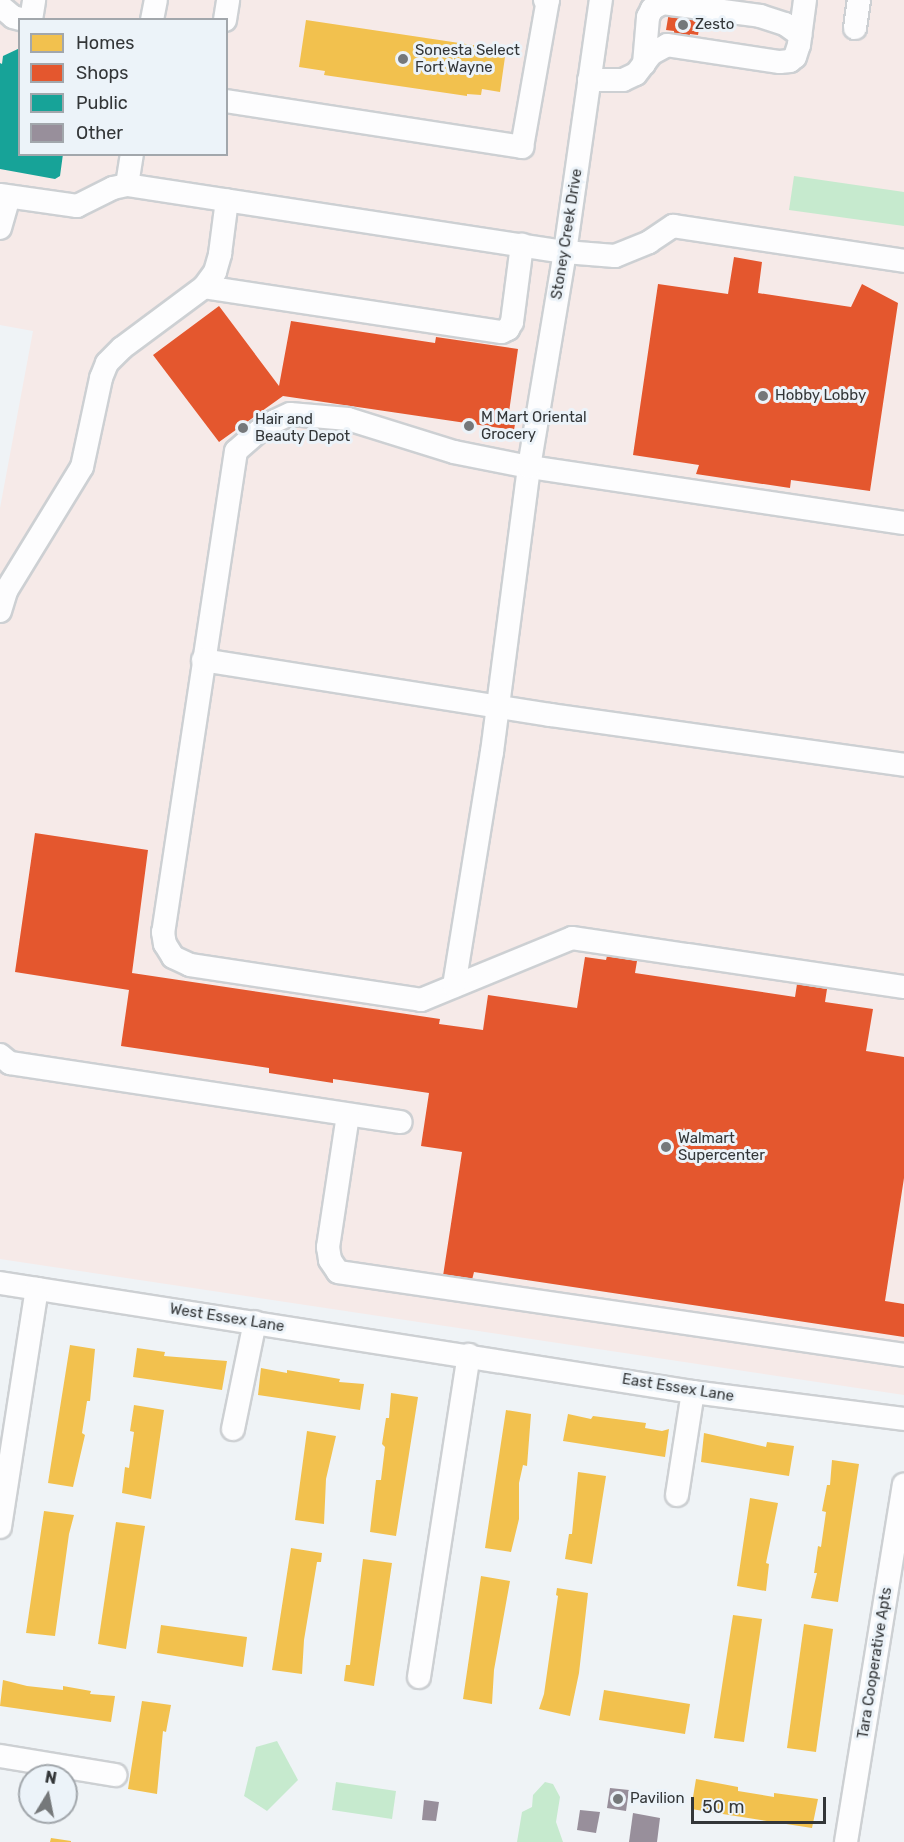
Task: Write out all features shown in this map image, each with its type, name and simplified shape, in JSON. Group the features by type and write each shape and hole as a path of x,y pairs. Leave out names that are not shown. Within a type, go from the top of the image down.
{"street":[{"path":"31,18 34,0"},
{"path":"152,18 156,0"},
{"path":"225,18 228,0"},
{"path":"228,100 522,147 548,0 545,0"},
{"name":"Stoney Creek Drive","path":"454,986 497,705 529,467 565,252 601,0"},
{"path":"589,80 623,80 636,74 651,54 667,45 780,62 790,61 795,57 805,0"},
{"path":"855,28 860,0"},
{"path":"644,64 648,17 652,9 663,3 760,16 785,24 800,35"},
{"path":"0,6 18,18"},
{"path":"127,185 132,156"},
{"path":"0,228 5,196 77,206 113,188 127,185 565,252 615,256 649,242 673,226 904,261"},
{"path":"0,611 6,591 82,467 101,378 107,363 122,348 204,287 215,272 220,254 227,200"},
{"path":"204,287 502,332 508,329 512,322 522,245"},
{"path":"904,523 529,467 454,452 348,419 290,414 267,426 236,451 163,932 165,944 173,957 190,965 421,1000 572,938 904,987"},
{"path":"203,660 644,729 904,765"},
{"path":"0,1055 10,1063 401,1122"},
{"path":"348,1115 328,1247 330,1260 338,1272 904,1355"},
{"name":"West Essex Lane","path":"0,1283 461,1354"},
{"path":"0,1527 37,1289"},
{"path":"233,1429 255,1322"},
{"path":"419,1677 461,1354"},
{"name":"East Essex Lane","path":"461,1354 693,1392 904,1419"},
{"path":"677,1495 693,1392"},
{"name":"Tara Cooperative Apts","path":"846,1842 904,1485"},
{"path":"0,1756 115,1774"}],"shaded area":[{"path":"0,0 904,0 904,1395 0,1259 0,508 33,331 0,325"}],"green space":[{"path":"794,176 904,192 904,226 789,210"},
{"path":"277,1741 298,1780 267,1811 244,1796 256,1747"},
{"path":"336,1782 396,1791 392,1819 332,1810"},
{"path":"545,1782 553,1784 560,1797 556,1822 563,1842 517,1842 522,1812 532,1807 533,1795"}],"building: Homes":[{"name":"Sonesta Select Fort Wayne","path":"306,20 506,50 500,92 482,89 481,95 467,94 467,96 324,75 325,71 299,67"},
{"path":"70,1345 95,1349 90,1401 87,1401 82,1433 85,1435 73,1487 48,1483"},
{"path":"137,1348 165,1352 164,1356 227,1361 222,1390 133,1377"},
{"path":"261,1368 287,1373 287,1370 340,1379 339,1382 364,1384 360,1410 258,1395"},
{"path":"391,1393 418,1397 396,1536 370,1532 376,1480 381,1480 385,1447 382,1444 386,1418 389,1418"},
{"path":"134,1405 164,1410 151,1499 122,1493 125,1467 129,1468 134,1432 130,1431"},
{"path":"506,1410 531,1414 527,1466 523,1465 519,1483 519,1519 511,1552 485,1548"},
{"path":"568,1414 591,1419 593,1416 646,1423 645,1428 662,1431 669,1429 665,1457 563,1441"},
{"path":"307,1431 336,1436 326,1479 324,1524 295,1520"},
{"path":"704,1433 766,1447 767,1442 794,1446 789,1476 701,1462"},
{"path":"832,1460 859,1464 838,1602 811,1598 817,1573 814,1573 818,1546 821,1547 826,1512 822,1511 827,1485 830,1485"},
{"path":"578,1472 606,1476 592,1564 565,1559 569,1534 572,1534"},
{"path":"750,1498 778,1503 766,1563 769,1564 766,1591 737,1586"},
{"path":"44,1511 74,1515 69,1534 55,1636 26,1633"},
{"path":"116,1522 145,1526 126,1649 98,1644"},
{"path":"291,1548 322,1553 321,1562 317,1562 304,1640 302,1674 272,1670"},
{"path":"363,1559 392,1563 374,1686 344,1681 346,1665 350,1665"},
{"path":"481,1576 510,1581 494,1670 492,1704 463,1699"},
{"path":"557,1588 588,1593 579,1673 570,1716 539,1709 544,1694 558,1596 556,1595"},
{"path":"733,1615 762,1619 744,1742 714,1738"},
{"path":"804,1624 833,1629 816,1752 787,1748"},
{"path":"161,1625 247,1637 243,1667 157,1653"},
{"path":"3,1680 27,1686 63,1690 63,1686 91,1691 90,1694 115,1696 111,1722 0,1706"},
{"path":"604,1690 690,1704 685,1734 599,1720"},
{"path":"142,1701 171,1705 166,1732 163,1731 157,1794 128,1789"},
{"path":"696,1779 738,1787 738,1791 774,1797 774,1793 818,1799 812,1828 691,1809"},
{"path":"51,1838 71,1841 71,1842 50,1842"}],"building: Shops":[{"name":"Zesto","path":"670,6 702,12 698,35 690,34 689,38 674,36 674,31 666,30"},
{"name":"Hobby Lobby","path":"734,257 762,262 758,293 851,307 862,284 898,303 870,491 791,480 790,488 696,474 699,465 633,455 658,284 728,294"},
{"path":"219,306 279,386 291,321 435,343 436,337 518,349 509,412 517,413 514,430 283,396 219,442 153,355"},
{"name":"Walmart Supercenter","path":"35,833 148,850 132,973 440,1019 439,1024 483,1030 488,995 577,1008 585,957 606,960 607,956 637,961 635,973 795,997 797,984 827,989 825,1002 873,1009 866,1051 904,1057 904,1178 885,1301 904,1304 904,1337 474,1272 472,1280 443,1276 462,1152 421,1146 429,1093 333,1079 333,1083 269,1073 269,1068 121,1046 129,990 15,972"}],"building: Public":[{"path":"18,49 18,156 63,156 60,176 55,179 0,169 0,63 2,64 3,56"}],"building: Other":[{"name":"Pavilion","path":"610,1788 629,1790 626,1811 607,1808"},
{"path":"424,1800 439,1802 436,1821 422,1820"},
{"name":"Pavilion","path":"580,1810 600,1812 596,1833 577,1830"},
{"path":"633,1813 660,1818 657,1842 629,1842"}],"place":[{"name":"Zesto","path":"683,25"},
{"name":"Sonesta Select Fort Wayne","path":"403,59"},
{"name":"Hobby Lobby","path":"763,396"},
{"name":"M Mart Oriental Grocery","path":"469,426"},
{"name":"Hair and Beauty Depot","path":"243,428"},
{"name":"Walmart Supercenter","path":"666,1147"},
{"name":"Pavilion","path":"618,1799"}]}
